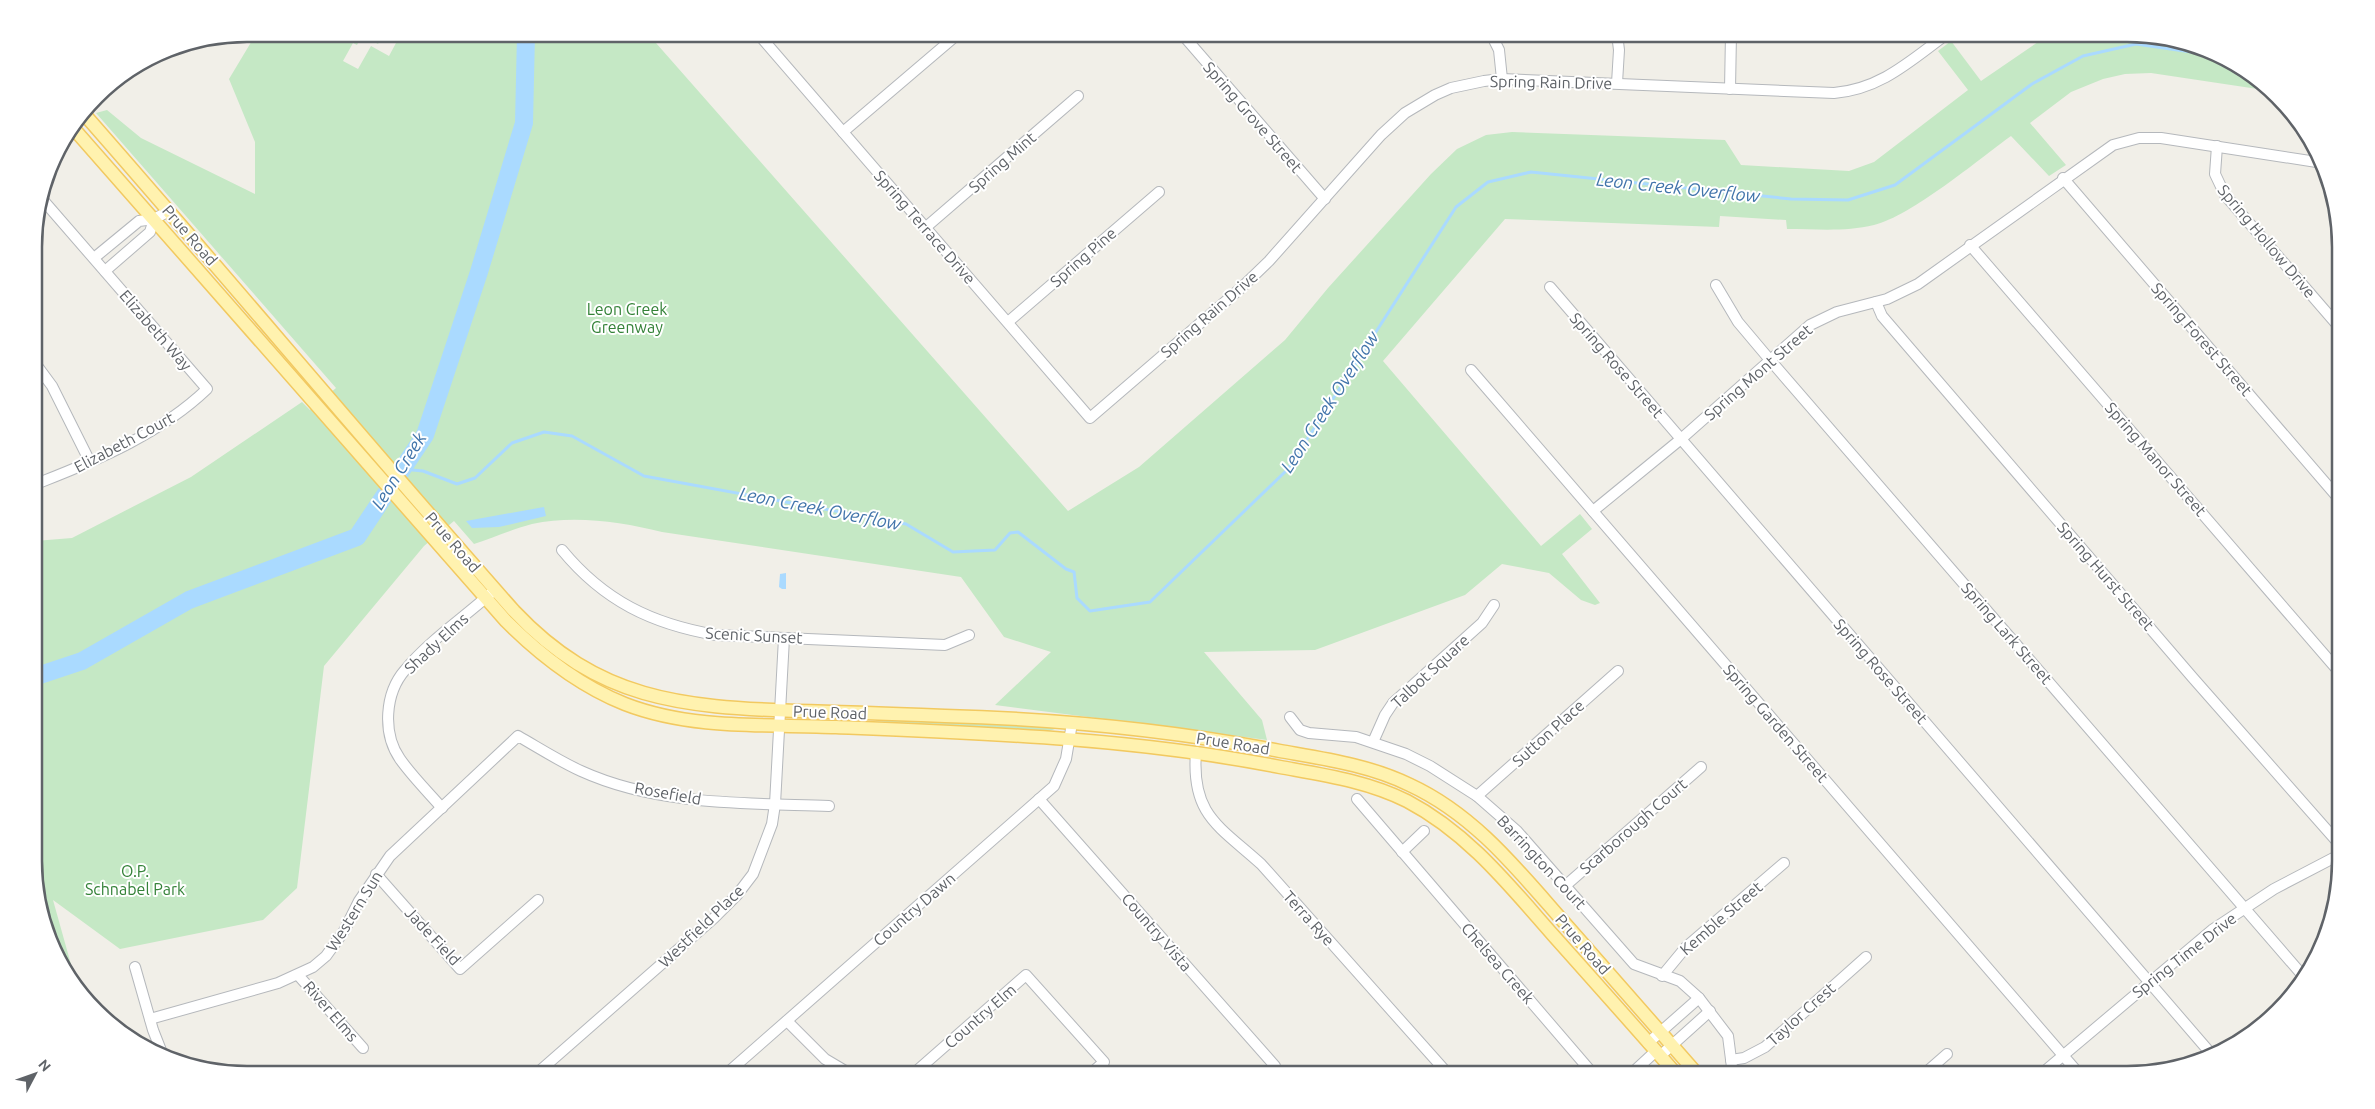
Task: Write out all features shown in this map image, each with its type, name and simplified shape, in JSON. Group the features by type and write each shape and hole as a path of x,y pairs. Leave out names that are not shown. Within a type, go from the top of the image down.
{"main road":[{"name":"Prue Road","path":"88,119 169,211 316,394"},
{"name":"Prue Road","path":"78,133 154,219 316,394 490,594 522,636 544,656 597,690 626,704 687,720 778,726 967,732 1071,739 1196,752 1346,779 1374,787 1436,817 1482,854 1669,1066"},
{"name":"Prue Road","path":"490,594 572,660 631,689 690,704 779,710 968,716 1072,723 1219,739 1349,763 1379,771 1444,803 1493,842 1690,1066"},
{"path":"1482,854 1493,842"}],"street":[{"name":"Spring Terrace Drive","path":"767,42 1090,418"},
{"path":"843,132 949,42"},
{"name":"Spring Grove Street","path":"1189,42 1325,199"},
{"path":"1494,42 1499,50 1502,79"},
{"path":"1617,83 1618,42"},
{"path":"1730,88 1731,42"},
{"name":"Spring Rain Drive","path":"1090,418 1242,288 1325,199 1392,123 1435,94 1467,84 1502,79 1852,92 1883,80 1932,42"},
{"name":"Spring Mint","path":"926,228 1078,96"},
{"name":"Spring Mont Street","path":"1593,512 1681,439 1810,325 1829,315 1899,295 1918,284 2105,149 2121,141 2139,138 2161,138 2313,161"},
{"name":"Spring Hollow Drive","path":"2217,146 2215,174 2225,194 2332,319"},
{"name":"Spring Forest Street","path":"2064,178 2332,491"},
{"name":"Spring Pine","path":"1008,322 1159,192"},
{"name":"Elizabeth Way","path":"47,204 207,389"},
{"path":"94,258 139,221 154,219 169,211"},
{"path":"104,271 150,232 154,219"},
{"name":"Spring Manor Street","path":"1970,245 2332,664"},
{"name":"Spring Lark Street","path":"1716,285 1738,322 1770,360 2300,972"},
{"name":"Spring Rose Street","path":"1550,287 2208,1050"},
{"name":"Spring Hurst Street","path":"1876,302 1882,316 2332,836"},
{"name":"Spring Garden Street","path":"1471,370 2073,1066"},
{"path":"42,373 52,386 90,462"},
{"name":"Elizabeth Court","path":"42,482 90,462 168,421 207,389"},
{"name":"Scenic Sunset","path":"562,550 597,586 621,604 648,617 685,630 716,635 945,645 969,635"},
{"name":"Shady Elms","path":"442,808 399,758 393,746 388,716 392,690 404,670 490,594"},
{"name":"Talbot Square","path":"1374,742 1385,715 1393,703 1482,623 1494,606"},
{"name":"Westfield Place","path":"545,1066 714,918 737,895 753,874 764,848 775,804 784,638"},
{"name":"Sutton Place","path":"1477,796 1618,671"},
{"name":"Barrington Court","path":"1290,717 1294,725 1309,733 1356,737 1374,742 1430,766 1477,796 1517,832 1634,964 1662,976 1680,981 1699,998 1728,1036 1732,1066"},
{"name":"Country Dawn","path":"735,1066 1054,786 1060,775 1071,739 1072,723"},
{"name":"Western Sun","path":"150,1018 278,983 313,967 326,956 344,930 376,874 390,856 518,736"},
{"name":"Rosefield","path":"518,736 583,772 643,791 691,800 829,806"},
{"name":"Terra Rye","path":"1196,752 1194,776 1198,796 1210,816 1225,833 1261,864 1441,1066"},
{"name":"Scarborough Court","path":"1565,886 1701,767"},
{"name":"Country Vista","path":"1039,799 1275,1066"},
{"name":"Chelsea Creek","path":"1357,799 1586,1066"},
{"path":"1402,852 1424,831"},
{"name":"Spring Time Drive","path":"2051,1066 2212,930 2245,907 2332,859"},
{"name":"Kemble Street","path":"1662,976 1686,948 1784,863"},
{"name":"Jade Field","path":"376,874 460,969 538,900"},
{"name":"Taylor Crest","path":"1731,1060 1744,1058 1765,1047 1866,957"},
{"path":"135,968 160,1046"},
{"name":"River Elms","path":"298,975 363,1048"},
{"name":"Country Elm","path":"922,1066 1026,975 1104,1062 1099,1066"},
{"path":"1655,1050 1660,1032 1699,998"},
{"path":"1639,1066 1655,1050 1672,1045 1710,1011"},
{"path":"1679,1016 1690,1029"},
{"path":"786,1021 825,1059 837,1066"},
{"path":"1933,1066 1947,1054"}],"green space":[{"name":"Leon Creek Greenway","path":"251,42 358,42 357,45 353,43 343,61 358,69 371,46 389,56 396,43 394,42 657,42 1068,511 1139,467 1285,340 1328,288 1431,174 1457,149 1486,135 1512,132 1725,140 1741,165 1849,171 1874,162 1968,90 1938,51 1950,42 1952,42 1981,81 2038,42 2128,42 2168,46 2194,53 2230,70 2257,89 2151,73 2125,74 2103,79 2071,92 2030,123 2066,165 2049,176 2011,136 1944,186 1906,211 1889,220 1853,229 1787,229 1786,220 1720,216 1719,227 1505,219 1383,361 1541,546 1580,514 1592,529 1562,554 1600,603 1595,605 1581,600 1549,573 1502,564 1465,595 1315,650 1204,652 1262,720 1267,740 995,705 1051,652 1004,637 961,577 598,521 548,521 518,528 474,544 454,521 424,546 324,666 297,888 263,920 120,949 53,900 72,967 58,940 49,915 42,862 42,540 72,538 191,477 302,402 310,410 336,388 96,113 107,110 141,138 255,194 255,142 229,79"},
{"path":"903,720 1053,726 1055,729 1049,731 856,723"}],"water":[{"path":"544,507 546,516 499,527 472,528 466,521"},
{"path":"786,573 786,589 782,589 779,587 780,574"}],"waterway":[{"name":"Leon Creek","path":"42,674 82,661 189,600 357,537 425,435 479,272 524,123 526,42"},
{"name":"Leon Creek Overflow","path":"402,469 423,471 457,484 475,478 512,443 544,432 572,436 644,476 906,524 953,552 995,550 1010,533 1018,532 1066,569 1074,572 1077,598 1090,611 1150,602 1288,469 1456,207 1488,182 1531,172 1791,199 1848,200 1895,185 2032,84 2083,56 2136,44 2190,52"}],"park label":[{"name":"O.P. Schnabel Park","path":"135,880"}]}
